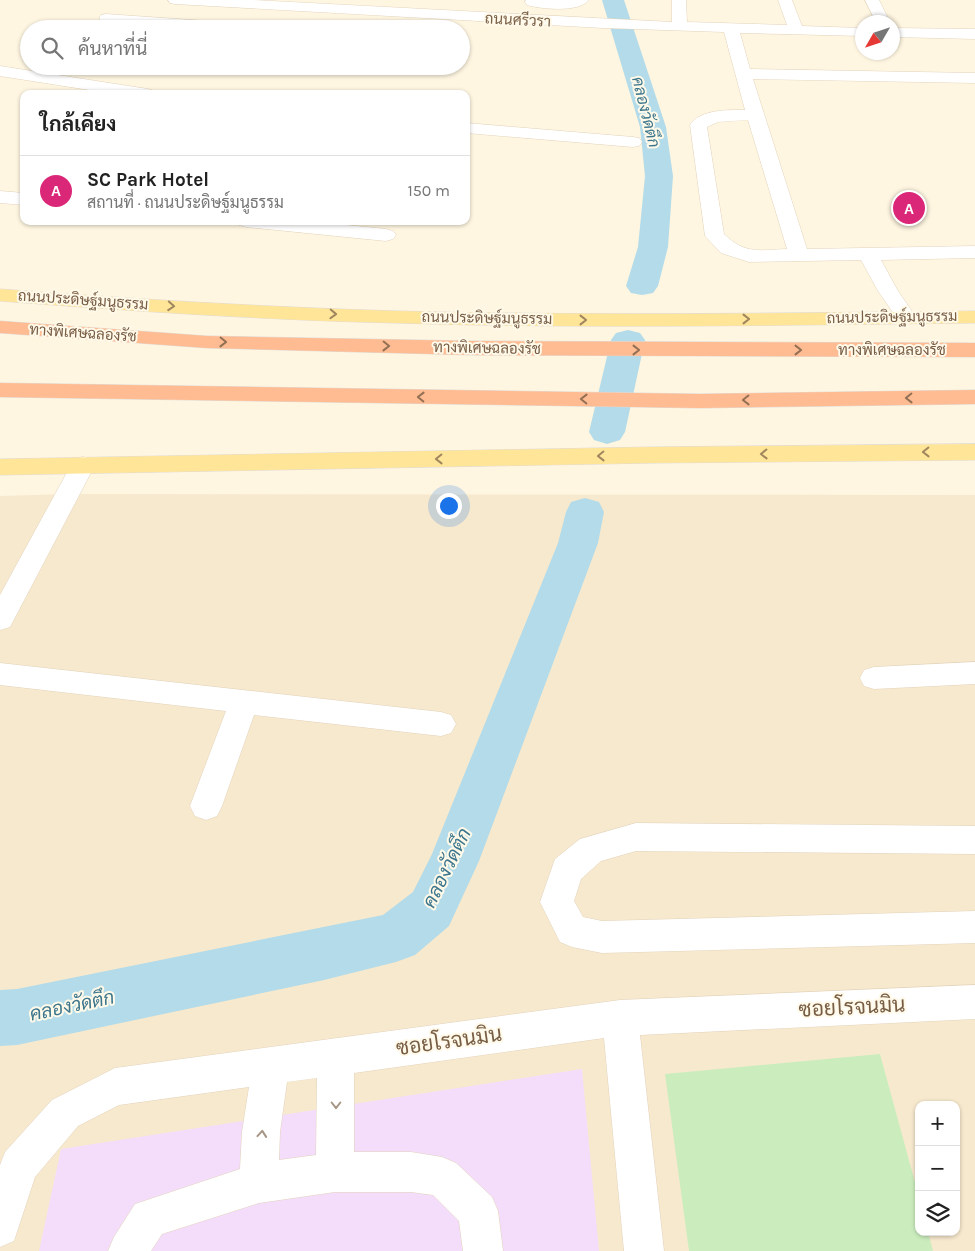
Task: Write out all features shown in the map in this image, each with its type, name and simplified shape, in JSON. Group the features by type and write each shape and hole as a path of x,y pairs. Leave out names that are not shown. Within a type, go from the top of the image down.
{"highway":[{"name":"ทางพิเศษฉลองรัช","path":"0,327 207,342 471,348 975,350"},
{"path":"0,390 700,401 975,397"}],"main road":[{"name":"ถนนประดิษฐ์มนูธรรม","path":"0,295 234,310 396,317 580,320 975,317"},
{"path":"0,467 975,452"}],"street":[{"name":"ถนนศรีวรา","path":"175,0 621,25 855,32"},
{"path":"414,14 420,0"},
{"path":"514,1 560,4 582,0"},
{"path":"678,0 680,27"},
{"path":"785,0 796,30"},
{"path":"872,0 880,15"},
{"path":"358,20 362,11"},
{"path":"106,18 135,20"},
{"path":"731,29 755,115 799,255"},
{"path":"900,32 975,34"},
{"path":"0,71 20,74"},
{"path":"743,74 975,78"},
{"path":"26,75 122,90"},
{"path":"755,115 706,119 698,125 715,236 728,249 749,256 867,252 975,252"},
{"path":"470,128 633,142"},
{"path":"0,197 20,199"},
{"path":"286,225 386,235"},
{"path":"867,252 888,291 906,317"},
{"path":"0,620 83,465"},
{"path":"874,678 975,673"},
{"path":"0,674 441,724"},
{"path":"206,806 244,703"},
{"path":"975,840 636,837 591,849 567,870 557,902 572,932 602,937 975,927"},
{"name":"ซอยโรจนมิน","path":"0,1227 19,1166 65,1113 115,1087 620,1018 975,1002"},
{"path":"620,1018 644,1251"},
{"path":"336,1056 336,1172"},
{"path":"259,1183 262,1132 271,1065"},
{"path":"128,1251 148,1218 259,1183 336,1172 411,1172 442,1176 478,1211 483,1251"}],"shaded area":[{"path":"68,494 975,495 975,1251 0,1251 0,496"},
{"path":"582,1069 599,1251 39,1251 61,1149"}],"green space":[{"path":"880,1054 915,1182 915,1236 929,1236 933,1251 689,1251 665,1074"}],"waterway":[{"name":"คลองวัดตึก","path":"613,0 653,127 659,176 653,247 642,286"},
{"name":"คลองวัดตึก","path":"607,432 628,340"},
{"name":"คลองวัดตึก","path":"0,1018 17,1017 324,954 396,937 431,909 454,861 578,543 585,512"}],"place":[{"name":"SC Park Hotel","path":"909,208"}]}
